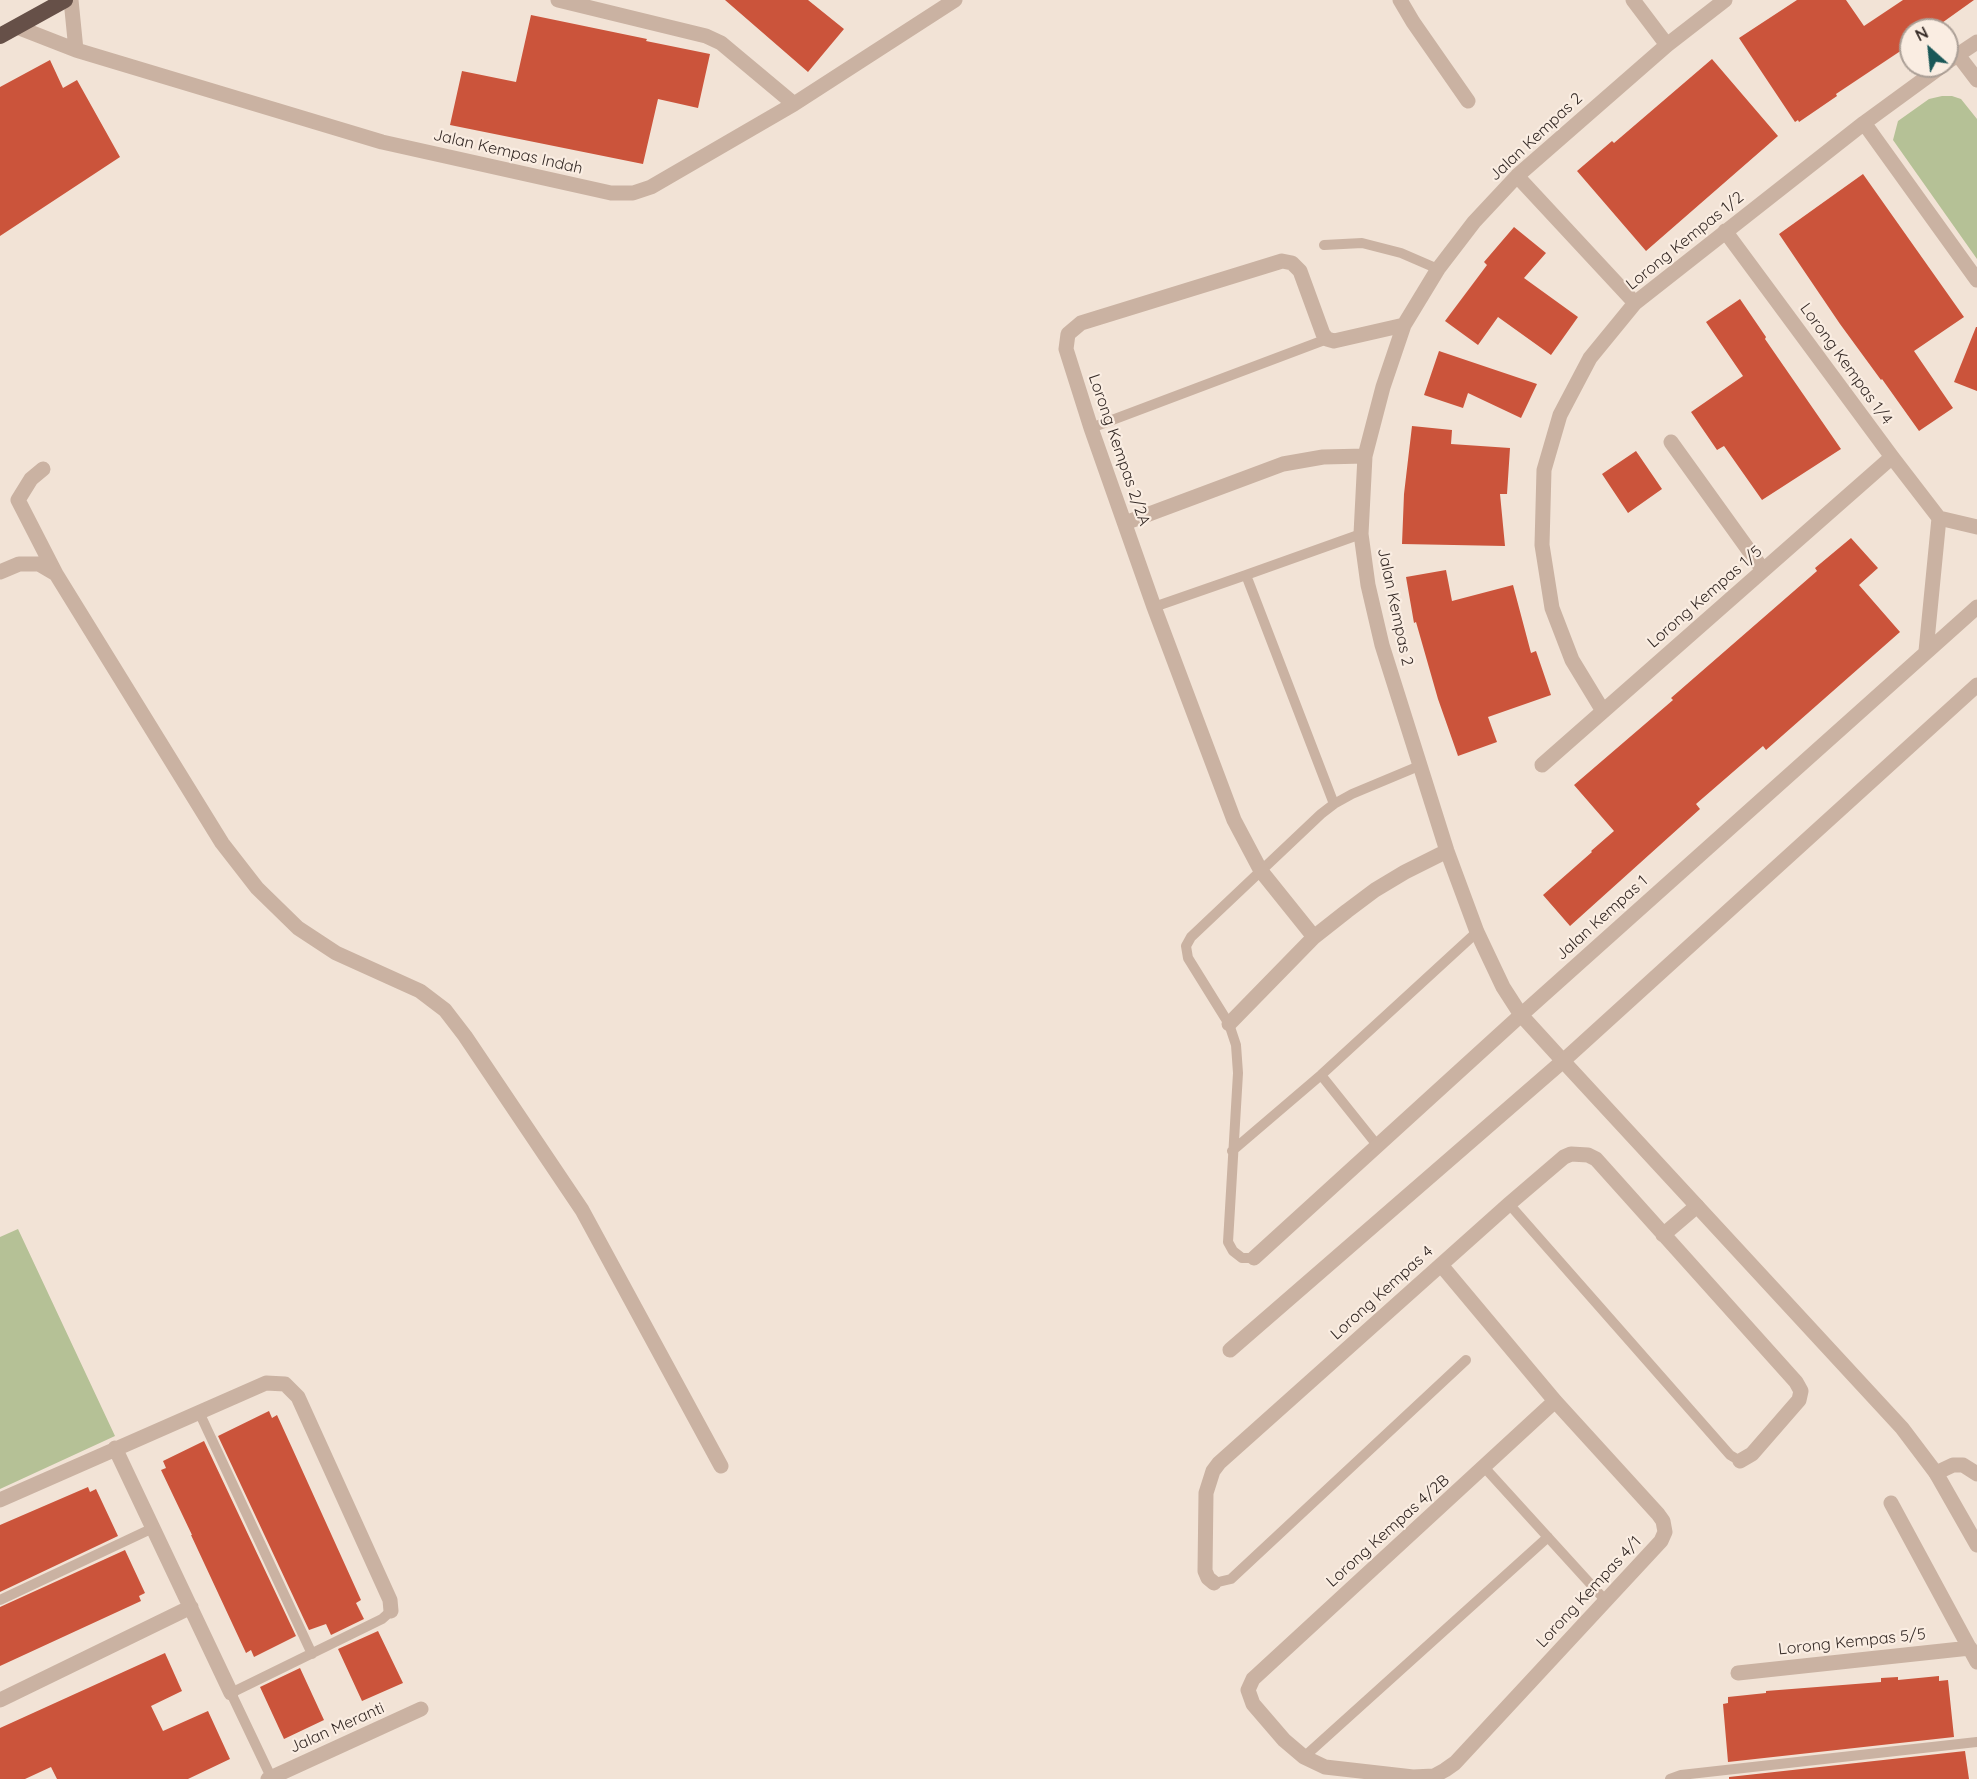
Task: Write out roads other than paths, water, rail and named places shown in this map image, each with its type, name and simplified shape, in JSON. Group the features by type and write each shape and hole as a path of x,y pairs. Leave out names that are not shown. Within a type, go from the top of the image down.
{"highway":[{"path":"0,36 65,0"}],"street":[{"path":"71,0 76,50"},
{"path":"558,0 706,36 721,43 794,104"},
{"name":"Jalan Kempas Indah","path":"17,27 76,50 382,142 611,193 633,193 651,187 794,104 955,0"},
{"path":"1400,0 1468,101"},
{"path":"1634,0 1667,45"},
{"name":"Jalan Kempas 2","path":"1725,0 1667,45 1517,177 1474,222 1438,268 1404,325 1383,387 1365,456 1361,534 1368,585 1382,645 1447,851 1477,932 1503,987 1521,1015 1902,1428 1936,1473 1977,1545"},
{"path":"1959,54 1977,42"},
{"path":"1959,64 1977,80"},
{"name":"Lorong Kempas 1/2","path":"1603,711 1572,660 1552,608 1542,545 1544,470 1560,415 1590,358 1635,303 1864,123 1926,78"},
{"path":"1864,123 1977,280"},
{"path":"1517,177 1635,303"},
{"name":"Lorong Kempas 1/4","path":"1725,231 1939,518"},
{"name":"Lorong Kempas 2/2A","path":"1314,937 1261,871 1234,820 1154,607 1091,428 1066,349 1068,334 1081,323 1282,261 1292,263 1300,271 1323,334 1328,339"},
{"path":"1328,339 1334,341 1404,325"},
{"path":"1671,442 1763,570"},
{"path":"1125,523 1282,464 1323,457 1365,456"},
{"name":"Lorong Kempas 1/5","path":"1542,765 1892,457"},
{"path":"43,470 31,479 18,500 56,574 222,843 257,888 298,928 336,953 420,991 445,1010 465,1036 582,1210 721,1466"},
{"path":"1926,651 1939,518 1977,527"},
{"path":"0,572 19,564 39,564 56,574"},
{"name":"Jalan Kempas 1","path":"1254,1257 1977,607"},
{"path":"1230,1350 1563,1061 1977,685"},
{"path":"1229,1024 1314,937 1375,890 1447,851"},
{"name":"Lorong Kempas 4","path":"1214,1583 1205,1571 1206,1493 1213,1471 1227,1455 1564,1157 1580,1154 1596,1159 1796,1382 1801,1391 1799,1400 1752,1454 1740,1461"},
{"path":"1663,1235 1697,1206"},
{"name":"Lorong Kempas 4/1","path":"1304,1757 1325,1767 1413,1777 1434,1776 1455,1763 1662,1541 1664,1527 1658,1514 1556,1401 1441,1265"},
{"path":"0,1500 266,1383 285,1384 298,1397 390,1600 391,1611"},
{"name":"Lorong Kempas 4/2B","path":"1304,1757 1271,1727 1253,1704 1248,1690 1253,1679 1556,1401"},
{"path":"116,1448 231,1693"},
{"path":"1936,1473 1953,1465 1963,1465 1977,1474"},
{"path":"1891,1503 1977,1662"},
{"path":"0,1700 190,1607"},
{"name":"Lorong Kempas 5/5","path":"1738,1673 1970,1648"},
{"name":"Jalan Meranti","path":"269,1778 421,1709"}],"lane":[{"path":"1324,245 1362,243 1401,253 1438,268"},
{"path":"1091,428 1328,339"},
{"path":"1154,607 1361,534"},
{"path":"1246,575 1334,804"},
{"path":"1254,1257 1242,1258 1233,1251 1228,1242 1238,1073 1236,1045 1229,1024 1188,958 1186,946 1191,937 1321,814 1334,804 1419,765"},
{"path":"1232,1151 1321,1075 1477,932"},
{"path":"1321,1075 1377,1145"},
{"path":"1509,1204 1730,1455 1740,1461"},
{"path":"1214,1583 1231,1579 1466,1360"},
{"path":"199,1412 312,1654"},
{"path":"1484,1467 1606,1601"},
{"path":"0,1600 153,1528"},
{"path":"1304,1757 1548,1537"},
{"path":"269,1778 231,1693 382,1620 391,1611"},
{"path":"1670,1779 1681,1775 1977,1742"}]}
